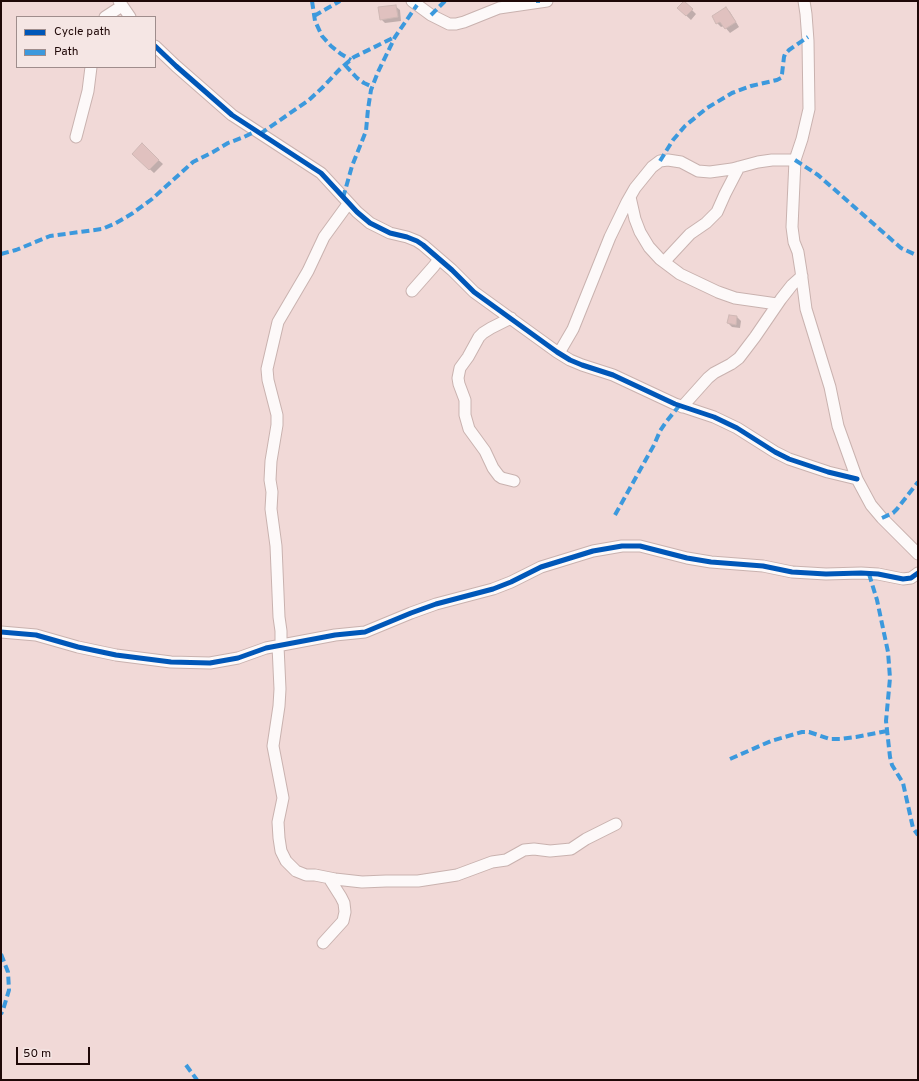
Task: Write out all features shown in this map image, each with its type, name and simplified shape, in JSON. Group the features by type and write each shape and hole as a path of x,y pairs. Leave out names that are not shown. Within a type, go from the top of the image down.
{"street":[{"path":"412,1 431,15 449,24 464,22 499,8 547,1"},
{"path":"804,1 808,41 809,109 795,160 792,227 802,276 806,309 830,387 838,426 856,479 871,505 918,554"},
{"path":"106,16 120,3 129,16"},
{"path":"156,47 232,115 321,173 348,204 370,223 390,233 417,241 439,259 474,292 570,360 613,375 651,394 682,407 714,417 737,428 789,459 828,472 856,479"},
{"path":"76,137 88,91 91,68"},
{"path":"559,353 573,329 610,237 630,197 635,188 652,167 660,161 668,160 681,162 698,171 719,172 772,160 795,160"},
{"path":"664,262 690,234 706,223 717,212 739,167"},
{"path":"630,197 640,232 649,246 660,259 680,274 718,292 735,298 777,304"},
{"path":"348,204 324,237 308,271 278,322 266,369 277,415 270,480 272,492 271,510 276,546 281,632 279,646 280,689 272,746 283,798 278,822 281,851 286,861 296,871 306,875 362,882 418,881 457,875 492,862 506,860 524,850 534,849 550,851 572,849 586,839 616,824"},
{"path":"412,291 439,259"},
{"path":"682,407 708,378 714,373 732,364 739,358 785,293 802,276"},
{"path":"511,318 491,328 479,337 460,368 458,378 465,400 465,416 469,428 485,451 493,468 499,476 514,481"},
{"path":"1,632 36,635 78,647 116,655 171,662 210,663 238,658 266,648 335,635 365,632 430,606 493,589 541,567 593,551 622,546 640,546 687,558 711,562 762,566 792,572 826,574 878,574 903,579 911,578 918,573"},
{"path":"323,943 343,921 345,912 344,903 329,878"}],"building":[{"path":"684,1 693,9 686,16 677,8"},
{"path":"396,5 398,17 380,20 378,7"},
{"path":"726,7 736,22 725,29 720,22 716,24 712,16"},
{"path":"142,143 159,160 149,170 132,154"},
{"path":"729,315 737,316 736,325 727,323"}],"marked path":[{"path":"312,1 315,21 322,36 331,46 351,60"},
{"path":"314,16 340,1"},
{"path":"431,15 445,1"},
{"path":"343,198 352,166 366,131 371,90 395,37 417,5"},
{"path":"260,134 309,100 354,57 395,37"},
{"path":"660,161 673,140 685,126 707,108 732,93 781,78 785,54 808,37"},
{"path":"345,65 357,78 373,87"},
{"path":"1,254 16,250 50,236 102,229 116,223 152,199 193,162 228,143 256,131"},
{"path":"795,160 818,175 901,248 918,255"},
{"path":"615,515 654,445 660,431 679,406"},
{"path":"882,518 893,513 918,482"},
{"path":"869,574 877,600 888,652 890,678 886,721 890,757 892,765 903,783 913,828 918,835"},
{"path":"730,759 771,741 802,732 809,732 830,739 840,739 887,731"},
{"path":"1,954 8,972 9,990 1,1014"},
{"path":"186,1065 197,1080"}],"cycle path":[{"path":"156,47 232,115 321,173 357,212 370,223 390,233 407,237 423,245 452,270 474,292 557,352 570,360 613,375 675,404 714,417 737,428 789,459 828,472 857,479"},
{"path":"1,632 36,635 78,647 116,655 171,662 210,663 238,658 266,648 335,635 365,632 436,604 493,589 541,567 593,551 622,546 640,546 687,558 711,562 763,566 792,572 826,574 878,574 903,579 911,578 918,573"}]}
